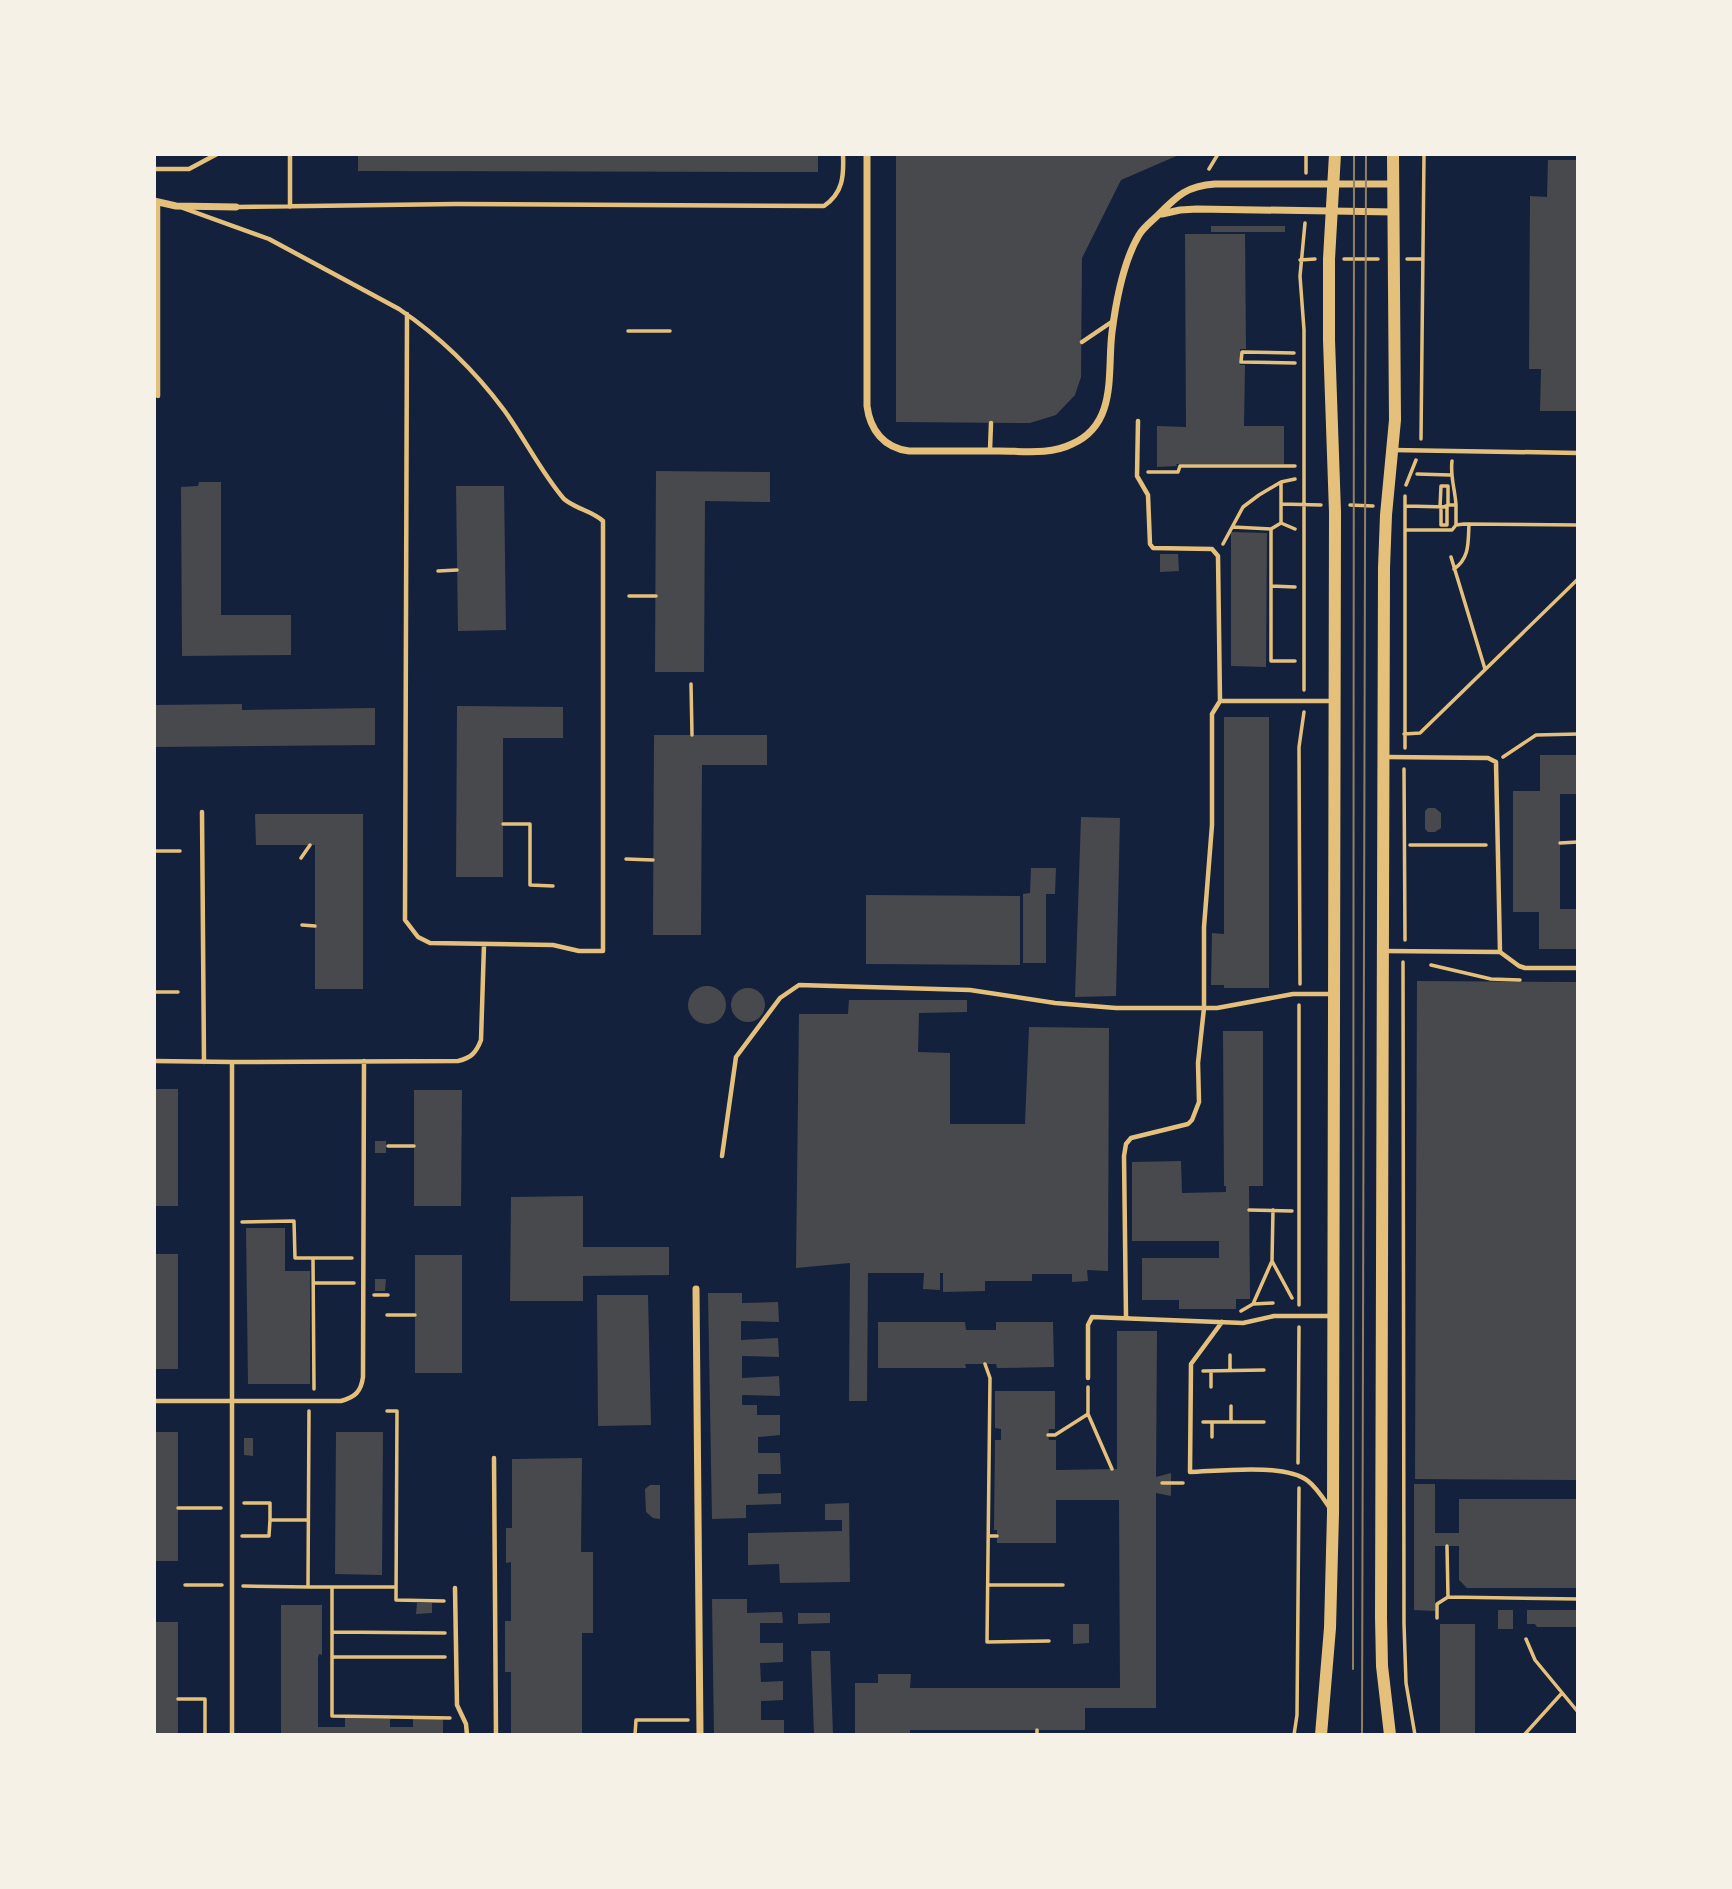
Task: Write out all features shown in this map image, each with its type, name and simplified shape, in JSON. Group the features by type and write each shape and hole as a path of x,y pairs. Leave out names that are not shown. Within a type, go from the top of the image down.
{"main road":[{"path":"1321,1735 1330,1628 1335,1316 1335,501 1329,380 1329,259 1335,154"},
{"path":"1390,1735 1382,1666 1381,1617 1382,951 1384,568 1395,420 1393,154"}],"street":[{"path":"867,154 867,397 870,421 885,441 901,450 1040,452 1062,448 1079,441 1092,430 1103,415 1108,400 1114,320 1132,250 1144,229 1169,202 1184,191 1198,185 1394,184"},
{"path":"156,201 176,206 236,207"},
{"path":"1158,215 1180,210 1394,212"},
{"path":"696,1289 700,1735"}],"lane":[{"path":"154,169 189,169 217,154"},
{"path":"289,206 290,154"},
{"path":"236,207 456,204 824,206 839,193 844,174 843,154"},
{"path":"156,201 158,396"},
{"path":"176,206 269,239 325,267 407,314 441,340 502,408 564,499 572,506 598,516 603,521 603,951 579,951 553,945 484,945 424,941 410,929 405,920 407,314"},
{"path":"1082,342 1114,320"},
{"path":"1126,1317 1124,1150 1131,1138 1188,1124 1192,1121 1199,1102 1198,1063 1204,1008 1204,927 1212,825 1212,714 1220,701 1218,556 1212,549 1202,547 1153,548 1150,544 1148,495 1137,472 1138,421"},
{"path":"990,451 992,423"},
{"path":"1392,450 1578,453"},
{"path":"1220,701 1335,701"},
{"path":"1383,757 1488,758 1496,762 1500,952"},
{"path":"202,812 204,1062"},
{"path":"154,1061 468,1059 478,1049 481,1041 484,945"},
{"path":"1382,951 1500,952 1525,968 1578,968"},
{"path":"722,1156 736,1057 780,998 799,985 931,987 1104,1007 1225,1007 1300,994 1335,994"},
{"path":"154,1401 341,1401 358,1393 363,1377 364,1061"},
{"path":"232,1062 232,1735"},
{"path":"1088,1378 1089,1321 1093,1317 1243,1322 1274,1316 1335,1316"},
{"path":"1222,1322 1191,1364 1190,1472 1286,1472 1299,1476 1317,1490 1333,1514"},
{"path":"494,1458 496,1735"},
{"path":"455,1588 457,1705 466,1724 467,1735"}],"path":[{"path":"1209,169 1218,154"},
{"path":"1306,154 1306,183"},
{"path":"1415,1735 1406,1684 1404,1618 1402,973 1406,483 1419,451 1421,431 1424,154"},
{"path":"1294,1735 1297,1715 1299,1476 1299,747 1304,701 1304,323 1300,260 1305,234 1305,211"},
{"path":"1300,260 1422,259"},
{"path":"628,331 670,331"},
{"path":"1294,353 1242,352 1241,362 1295,363"},
{"path":"1137,472 1178,472 1180,466 1295,466"},
{"path":"1405,530 1452,530 1456,525 1455,481 1450,475 1417,474"},
{"path":"1281,523 1271,529 1232,528 1243,507 1281,482 1295,479"},
{"path":"1281,482 1281,523"},
{"path":"1440,507 1441,486 1448,486 1448,505"},
{"path":"1281,504 1321,505"},
{"path":"1347,505 1374,506"},
{"path":"1400,506 1440,507 1447,507 1447,525 1441,526 1441,508 1448,505 1455,505"},
{"path":"1281,523 1295,529"},
{"path":"1454,569 1463,562 1468,550 1469,524"},
{"path":"1456,525 1578,525"},
{"path":"1271,529 1271,661 1295,661"},
{"path":"1451,557 1485,670"},
{"path":"438,570 457,570"},
{"path":"1404,734 1420,733 1578,579"},
{"path":"1271,586 1295,587"},
{"path":"629,596 656,596"},
{"path":"691,684 692,735"},
{"path":"1496,762 1535,735 1578,734"},
{"path":"503,824 530,824 530,885 553,886"},
{"path":"1560,843 1578,842"},
{"path":"301,858 310,845"},
{"path":"1410,845 1498,845"},
{"path":"154,851 180,851"},
{"path":"626,859 653,859"},
{"path":"302,925 315,926"},
{"path":"1423,964 1492,979 1524,980"},
{"path":"154,992 178,992"},
{"path":"388,1146 414,1146"},
{"path":"1249,1210 1292,1211"},
{"path":"1253,1304 1272,1261 1273,1210"},
{"path":"242,1235 242,1222 294,1221 295,1258 363,1258"},
{"path":"313,1258 314,1391"},
{"path":"1272,1261 1292,1298"},
{"path":"387,1315 415,1315"},
{"path":"1230,1355 1230,1371"},
{"path":"985,1364 990,1378 987,1642 1049,1641"},
{"path":"1190,1371 1264,1370"},
{"path":"1211,1371 1211,1387"},
{"path":"1088,1378 1088,1414 1112,1469"},
{"path":"1231,1406 1231,1422"},
{"path":"308,1587 309,1411"},
{"path":"387,1411 397,1411 397,1600 455,1601"},
{"path":"1048,1435 1055,1435 1088,1414"},
{"path":"1190,1422 1264,1422"},
{"path":"1212,1422 1212,1437"},
{"path":"1162,1483 1175,1483"},
{"path":"242,1503 270,1503 270,1536 242,1536"},
{"path":"178,1508 223,1508"},
{"path":"270,1520 308,1520"},
{"path":"988,1536 997,1536"},
{"path":"1447,1546 1448,1597"},
{"path":"185,1585 397,1587"},
{"path":"988,1585 1063,1585"},
{"path":"332,1587 332,1716 444,1716 454,1720"},
{"path":"1437,1618 1437,1604 1448,1597 1578,1599"},
{"path":"332,1632 456,1633"},
{"path":"1526,1639 1535,1660 1578,1712"},
{"path":"332,1657 456,1657"},
{"path":"1524,1735 1562,1693"},
{"path":"178,1699 205,1699 205,1735"},
{"path":"635,1735 636,1720 700,1720"}],"building":[{"path":"358,154 818,154 818,172 358,171"},
{"path":"896,154 1181,154 1121,180 1082,258 1081,377 1075,395 1056,415 1030,423 896,422"},
{"path":"1548,160 1578,160 1578,411 1540,411 1541,369 1529,369 1530,196 1547,197"},
{"path":"1211,226 1285,226 1285,232 1211,232"},
{"path":"1185,234 1245,234 1246,349 1240,349 1240,365 1245,365 1244,426 1284,426 1284,464 1176,464 1177,466 1157,467 1157,426 1186,427"},
{"path":"656,471 770,472 770,502 705,501 704,672 655,672"},
{"path":"199,482 221,482 221,615 291,615 291,655 182,656 181,487 198,486"},
{"path":"456,486 504,486 506,630 458,631"},
{"path":"1231,532 1267,533 1266,667 1231,666"},
{"path":"1160,554 1178,554 1179,571 1160,572"},
{"path":"242,704 242,710 375,708 375,745 154,747 154,705"},
{"path":"457,706 563,707 563,738 503,738 503,877 456,877"},
{"path":"1224,717 1269,717 1269,988 1224,988 1224,985 1211,985 1212,933 1224,934"},
{"path":"654,735 767,735 767,765 702,765 701,935 653,935"},
{"path":"1540,755 1578,755 1578,794 1560,794 1560,909 1578,909 1578,949 1539,949 1539,912 1513,912 1513,791 1540,791"},
{"path":"1435,808 1441,813 1441,828 1435,832 1425,829 1425,811"},
{"path":"255,814 363,814 363,989 315,989 315,845 256,845"},
{"path":"1081,817 1120,818 1116,996 1075,997"},
{"path":"1031,868 1056,868 1055,894 1046,894 1046,963 1023,963 1023,894 1030,893"},
{"path":"866,895 1020,896 1020,965 866,964"},
{"path":"1417,981 1578,982 1578,1480 1415,1479"},
{"path":"707,986 720,992 726,1005 720,1018 707,1024 694,1018 688,1005 694,992"},
{"path":"748,988 760,993 765,1005 760,1017 748,1022 736,1017 731,1005 736,993"},
{"path":"849,1000 967,1000 967,1012 919,1013 918,1052 950,1053 950,1124 1025,1124 1029,1027 1109,1028 1108,1271 1087,1270 1088,1281 1072,1282 1072,1274 1032,1274 1032,1281 985,1281 985,1291 943,1292 943,1273 940,1273 940,1290 923,1289 924,1273 868,1273 867,1401 849,1401 850,1263 796,1268 799,1014 848,1014"},
{"path":"1223,1031 1263,1031 1263,1186 1249,1186 1250,1299 1236,1299 1236,1309 1179,1309 1179,1300 1142,1300 1142,1258 1219,1258 1219,1241 1132,1241 1132,1162 1181,1161 1182,1193 1226,1192"},
{"path":"154,1089 178,1089 178,1206 154,1206"},
{"path":"414,1090 462,1090 461,1206 414,1206"},
{"path":"375,1141 386,1141 386,1153 375,1153"},
{"path":"583,1196 583,1247 669,1247 669,1275 583,1276 583,1301 510,1301 511,1197"},
{"path":"246,1228 285,1228 285,1271 310,1271 310,1384 248,1384"},
{"path":"154,1254 178,1254 178,1369 154,1369"},
{"path":"415,1255 462,1255 462,1373 415,1373"},
{"path":"375,1279 386,1279 385,1291 375,1291"},
{"path":"708,1293 742,1293 742,1303 778,1302 779,1322 741,1321 741,1340 778,1338 779,1357 742,1356 742,1378 779,1376 780,1396 742,1395 742,1405 757,1405 757,1415 780,1415 780,1435 758,1437 758,1453 780,1453 781,1474 758,1474 758,1494 781,1493 781,1504 746,1505 746,1518 712,1519"},
{"path":"597,1295 648,1295 651,1425 598,1426"},
{"path":"878,1322 965,1322 966,1330 996,1330 996,1322 1053,1322 1054,1367 997,1368 996,1364 965,1364 966,1368 878,1368"},
{"path":"1117,1331 1157,1331 1156,1477 1171,1473 1171,1496 1156,1493 1156,1708 1085,1708 1085,1730 910,1730 910,1735 855,1735 855,1683 878,1683 878,1674 911,1674 910,1688 1120,1688 1119,1500 1056,1500 1056,1543 997,1543 997,1530 994,1530 995,1440 1001,1440 1001,1429 995,1428 995,1391 1055,1391 1055,1429 1049,1429 1048,1435 1049,1440 1056,1440 1056,1470 1117,1469"},
{"path":"154,1432 178,1432 178,1561 154,1561"},
{"path":"336,1432 383,1432 382,1575 335,1574"},
{"path":"244,1438 253,1438 253,1456 244,1455"},
{"path":"582,1458 581,1552 593,1552 593,1633 582,1633 582,1735 511,1735 511,1672 505,1672 505,1621 511,1621 511,1562 506,1563 506,1528 512,1528 512,1459"},
{"path":"1414,1484 1435,1484 1435,1533 1459,1533 1459,1499 1578,1499 1578,1588 1467,1588 1459,1580 1459,1546 1435,1546 1435,1611 1414,1610"},
{"path":"650,1485 660,1485 660,1519 653,1518 646,1512 645,1489"},
{"path":"849,1503 850,1582 780,1583 779,1564 748,1565 748,1533 842,1531 842,1520 825,1520 825,1504"},
{"path":"712,1599 747,1599 747,1613 782,1612 783,1623 760,1623 760,1643 783,1643 783,1662 760,1663 761,1682 783,1681 783,1700 761,1701 761,1720 784,1720 784,1735 714,1735"},
{"path":"417,1603 432,1603 432,1613 416,1614"},
{"path":"281,1605 322,1605 322,1655 319,1654 318,1658 318,1727 345,1727 345,1718 390,1719 390,1727 413,1727 413,1719 443,1719 443,1735 281,1735"},
{"path":"1498,1610 1513,1610 1513,1629 1498,1629"},
{"path":"1527,1610 1578,1610 1578,1627 1537,1627 1535,1624 1527,1624"},
{"path":"798,1613 830,1613 830,1623 798,1624"},
{"path":"154,1622 178,1622 178,1735 154,1735"},
{"path":"1073,1624 1089,1624 1089,1643 1073,1644"},
{"path":"1440,1624 1475,1624 1475,1735 1440,1735"},
{"path":"811,1651 830,1651 833,1735 814,1735"}],"tram line":[{"path":"1353,1669 1354,154"},
{"path":"1362,1735 1366,154"}]}
